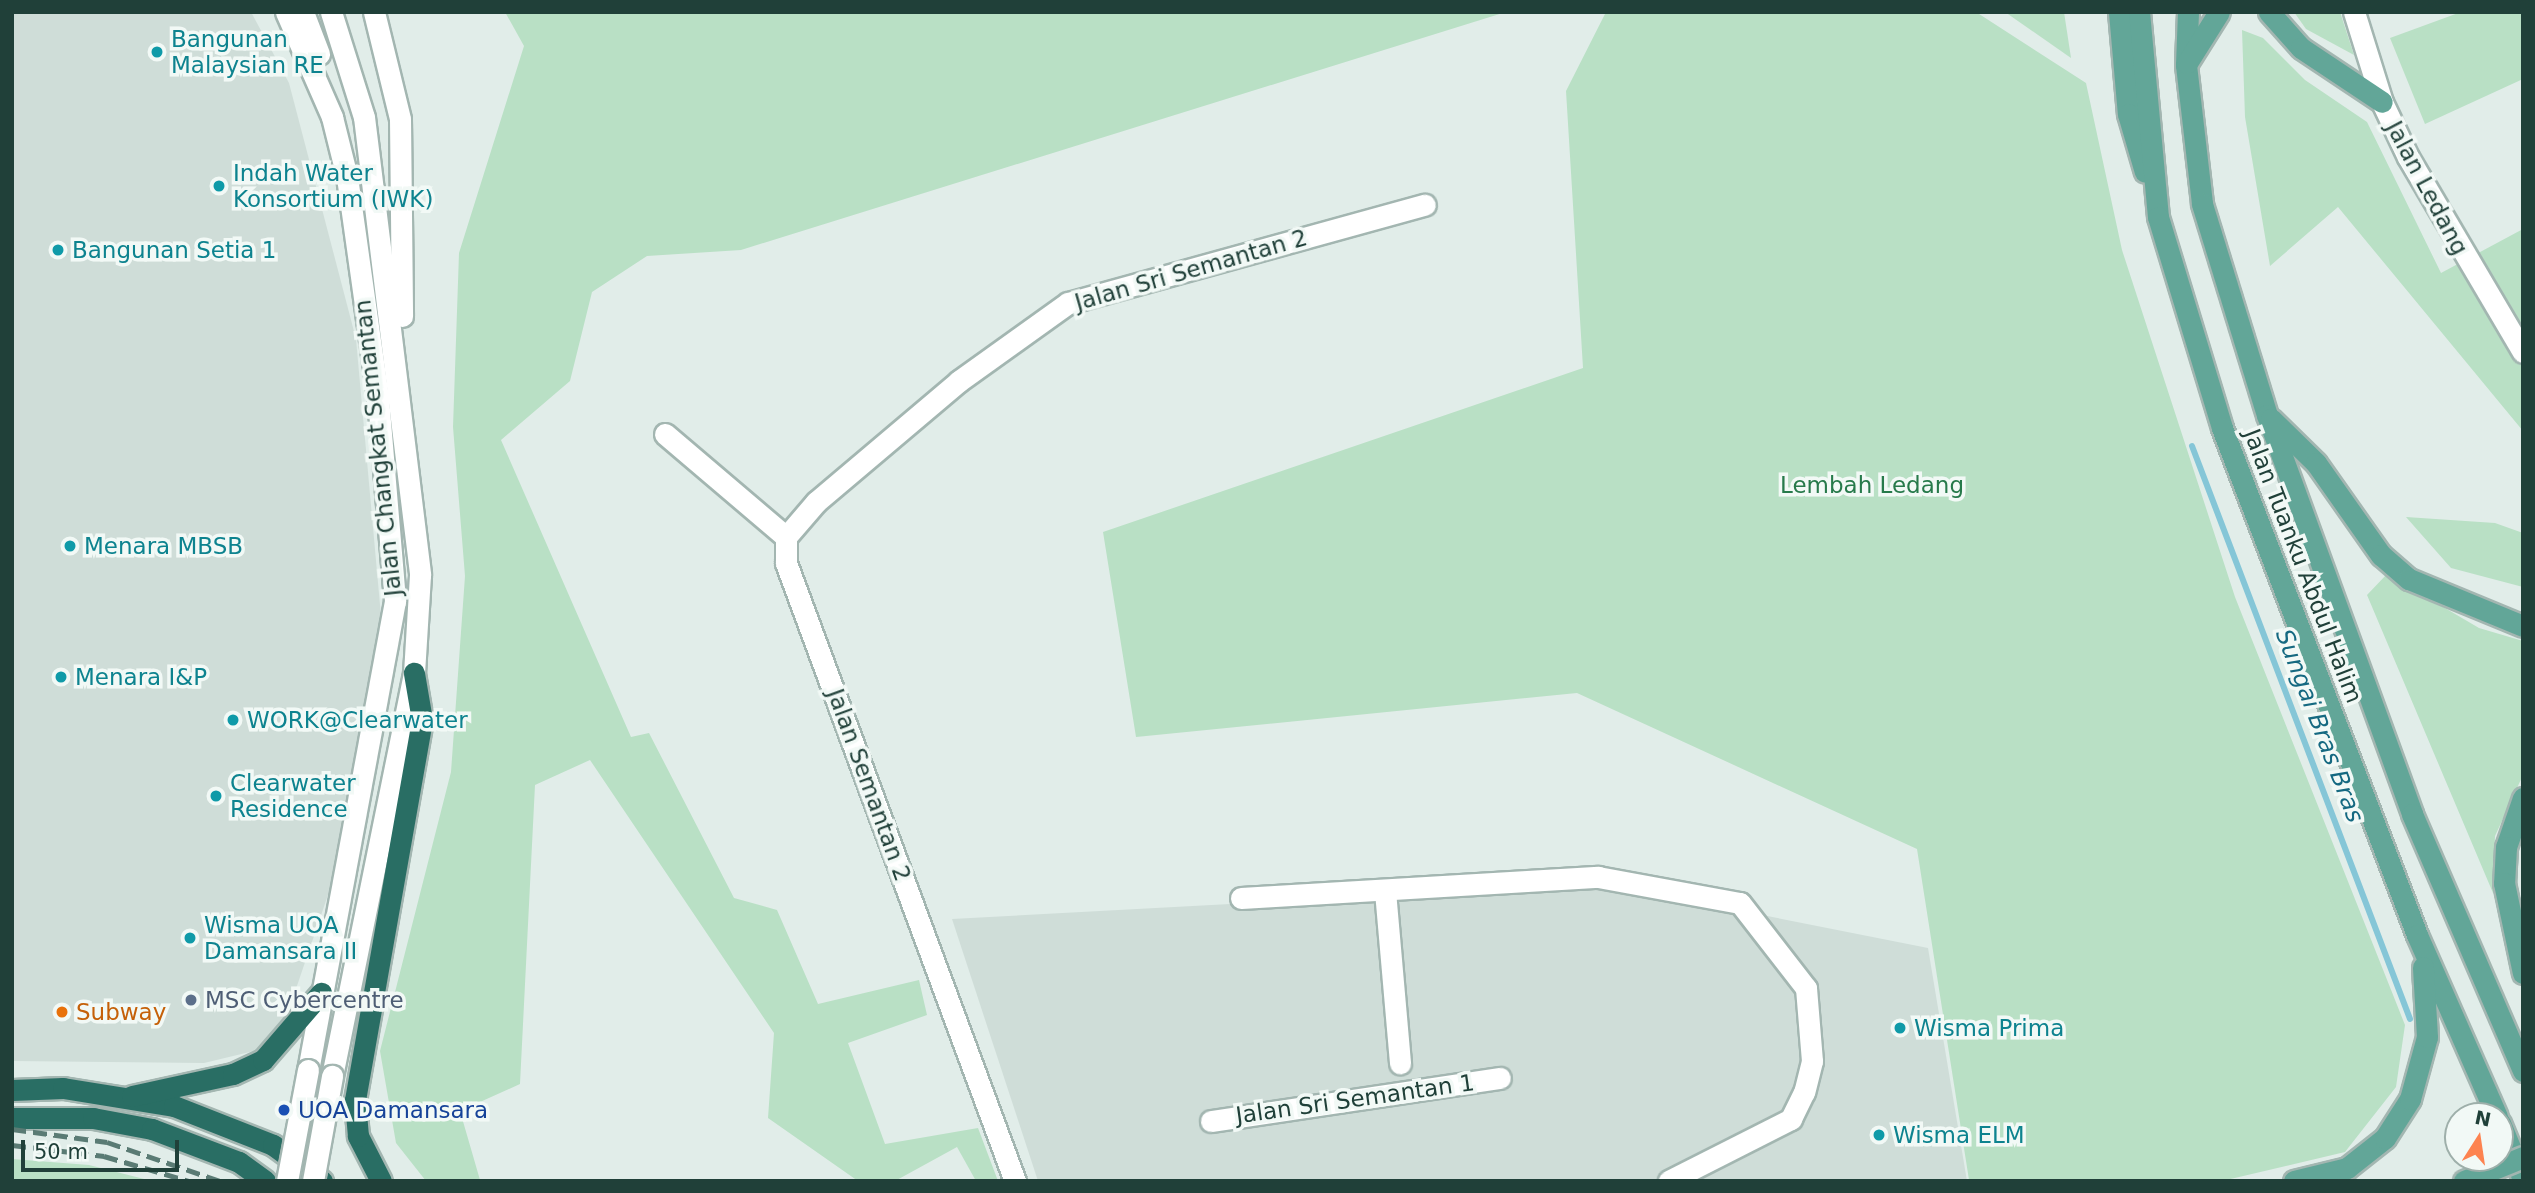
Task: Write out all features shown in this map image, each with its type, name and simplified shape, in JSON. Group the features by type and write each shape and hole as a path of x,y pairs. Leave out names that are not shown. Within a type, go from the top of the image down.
{"highway":[{"path":"381,1181 358,1136 355,1100 422,720 414,673"},
{"path":"130,1097 233,1074 263,1060 321,993"},
{"path":"12,1090 63,1088 174,1106 273,1145 322,1181"},
{"path":"12,1118 93,1118 152,1129 239,1162 265,1181"}],"main road":[{"path":"2119,12 2128,114 2158,217"},
{"name":"Jalan Tuanku Abdul Halim","path":"2139,12 2158,217 2222,428 2417,935 2491,1102"},
{"name":"Jalan Tuanku Abdul Halim","path":"2188,12 2186,65 2202,204 2267,415 2412,814 2523,1071"},
{"path":"2186,65 2219,12"},
{"path":"2269,12 2301,48 2382,102"},
{"path":"2267,415 2316,463 2381,555 2409,579 2523,626"},
{"path":"2523,798 2506,847 2504,883 2523,973"},
{"path":"2294,1181 2347,1168 2385,1138 2410,1099 2427,1037 2428,998 2417,935"},
{"path":"2464,1181 2523,1157"},
{"path":"2514,1158 2523,1180"}],"street":[{"name":"Jalan Changkat Semantan","path":"286,12 332,117 377,398 395,601 287,1181"},
{"path":"303,12 332,117"},
{"name":"Jalan Changkat Semantan","path":"313,1181 414,673 420,575 404,409 364,117 331,12"},
{"path":"374,12 400,119 404,409"},
{"name":"Jalan Ledang","path":"2354,12 2382,102 2496,315 2523,352"},
{"name":"Jalan Sri Semantan 2","path":"786,537 816,502 959,381 1068,303 1425,205"},
{"path":"665,434 786,537"},
{"name":"Jalan Semantan 2","path":"786,537 786,563 1015,1181"},
{"path":"1241,898 1598,877 1740,904 1806,988 1810,1071 1791,1119 1669,1181"},
{"name":"Jalan Sri Semantan 1","path":"1385,891 1400,1063"},
{"name":"Jalan Sri Semantan 1","path":"1210,1121 1500,1078"}],"shaded area":[{"path":"12,12 251,12 289,83 356,339 381,616 331,886 284,1024 258,1050 204,1063 12,1061"},
{"path":"1606,884 1928,948 1967,1181 1038,1181 952,919"}],"green space":[{"path":"505,12 1506,12 741,250 647,256 592,292 570,381 501,440 631,737 649,733 734,898 777,910 818,1004 919,980 927,1015 848,1043 885,1144 978,1128 998,1181 976,1181 957,1147 895,1181 858,1181 768,1118 774,1033 590,760 535,785 520,1084 460,1111 480,1180 426,1181 396,1143 380,1051 451,772 465,576 453,427 459,253 524,46"},
{"name":"Lembah Ledang","path":"1606,12 1976,12 2086,83 2122,250 2235,597 2405,1025 2396,1087 2345,1152 2222,1181 1969,1180 1917,849 1577,693 1136,737 1103,532 1583,368 1566,91"},
{"path":"2005,12 2064,12 2071,58"},
{"path":"2294,12 2340,12 2354,55 2306,29"},
{"path":"2461,12 2523,12 2523,79 2425,124 2390,38"},
{"path":"2242,30 2263,38 2305,80 2367,122 2441,273 2523,229 2523,431 2338,207 2270,266 2245,117"},
{"path":"2406,517 2495,523 2523,533 2523,587 2451,568"},
{"path":"2387,574 2479,628 2523,641 2523,775 2495,836 2493,893 2367,595"},
{"path":"12,1159 89,1165 152,1181 12,1181"}],"waterway":[{"name":"Sungai Bras Bras","path":"2192,446 2410,1019"}],"railway":[{"path":"12,1129 107,1142 220,1181"},
{"path":"12,1145 104,1156 189,1181"}],"place":[{"name":"Bangunan Malaysian RE","path":"157,52"},
{"name":"Indah Water Konsortium (IWK)","path":"219,186"},
{"name":"Bangunan Setia 1","path":"58,250"},
{"name":"Menara MBSB","path":"70,546"},
{"name":"Menara I&P","path":"61,677"},
{"name":"WORK@Clearwater","path":"233,720"},
{"name":"Clearwater Residence","path":"216,796"},
{"name":"Wisma UOA Damansara II","path":"190,938"},
{"name":"MSC Cybercentre","path":"191,1000"},
{"name":"Subway","path":"62,1012"},
{"name":"Wisma Prima","path":"1900,1028"},
{"name":"UOA Damansara","path":"284,1110"},
{"name":"Wisma ELM","path":"1879,1135"}]}
